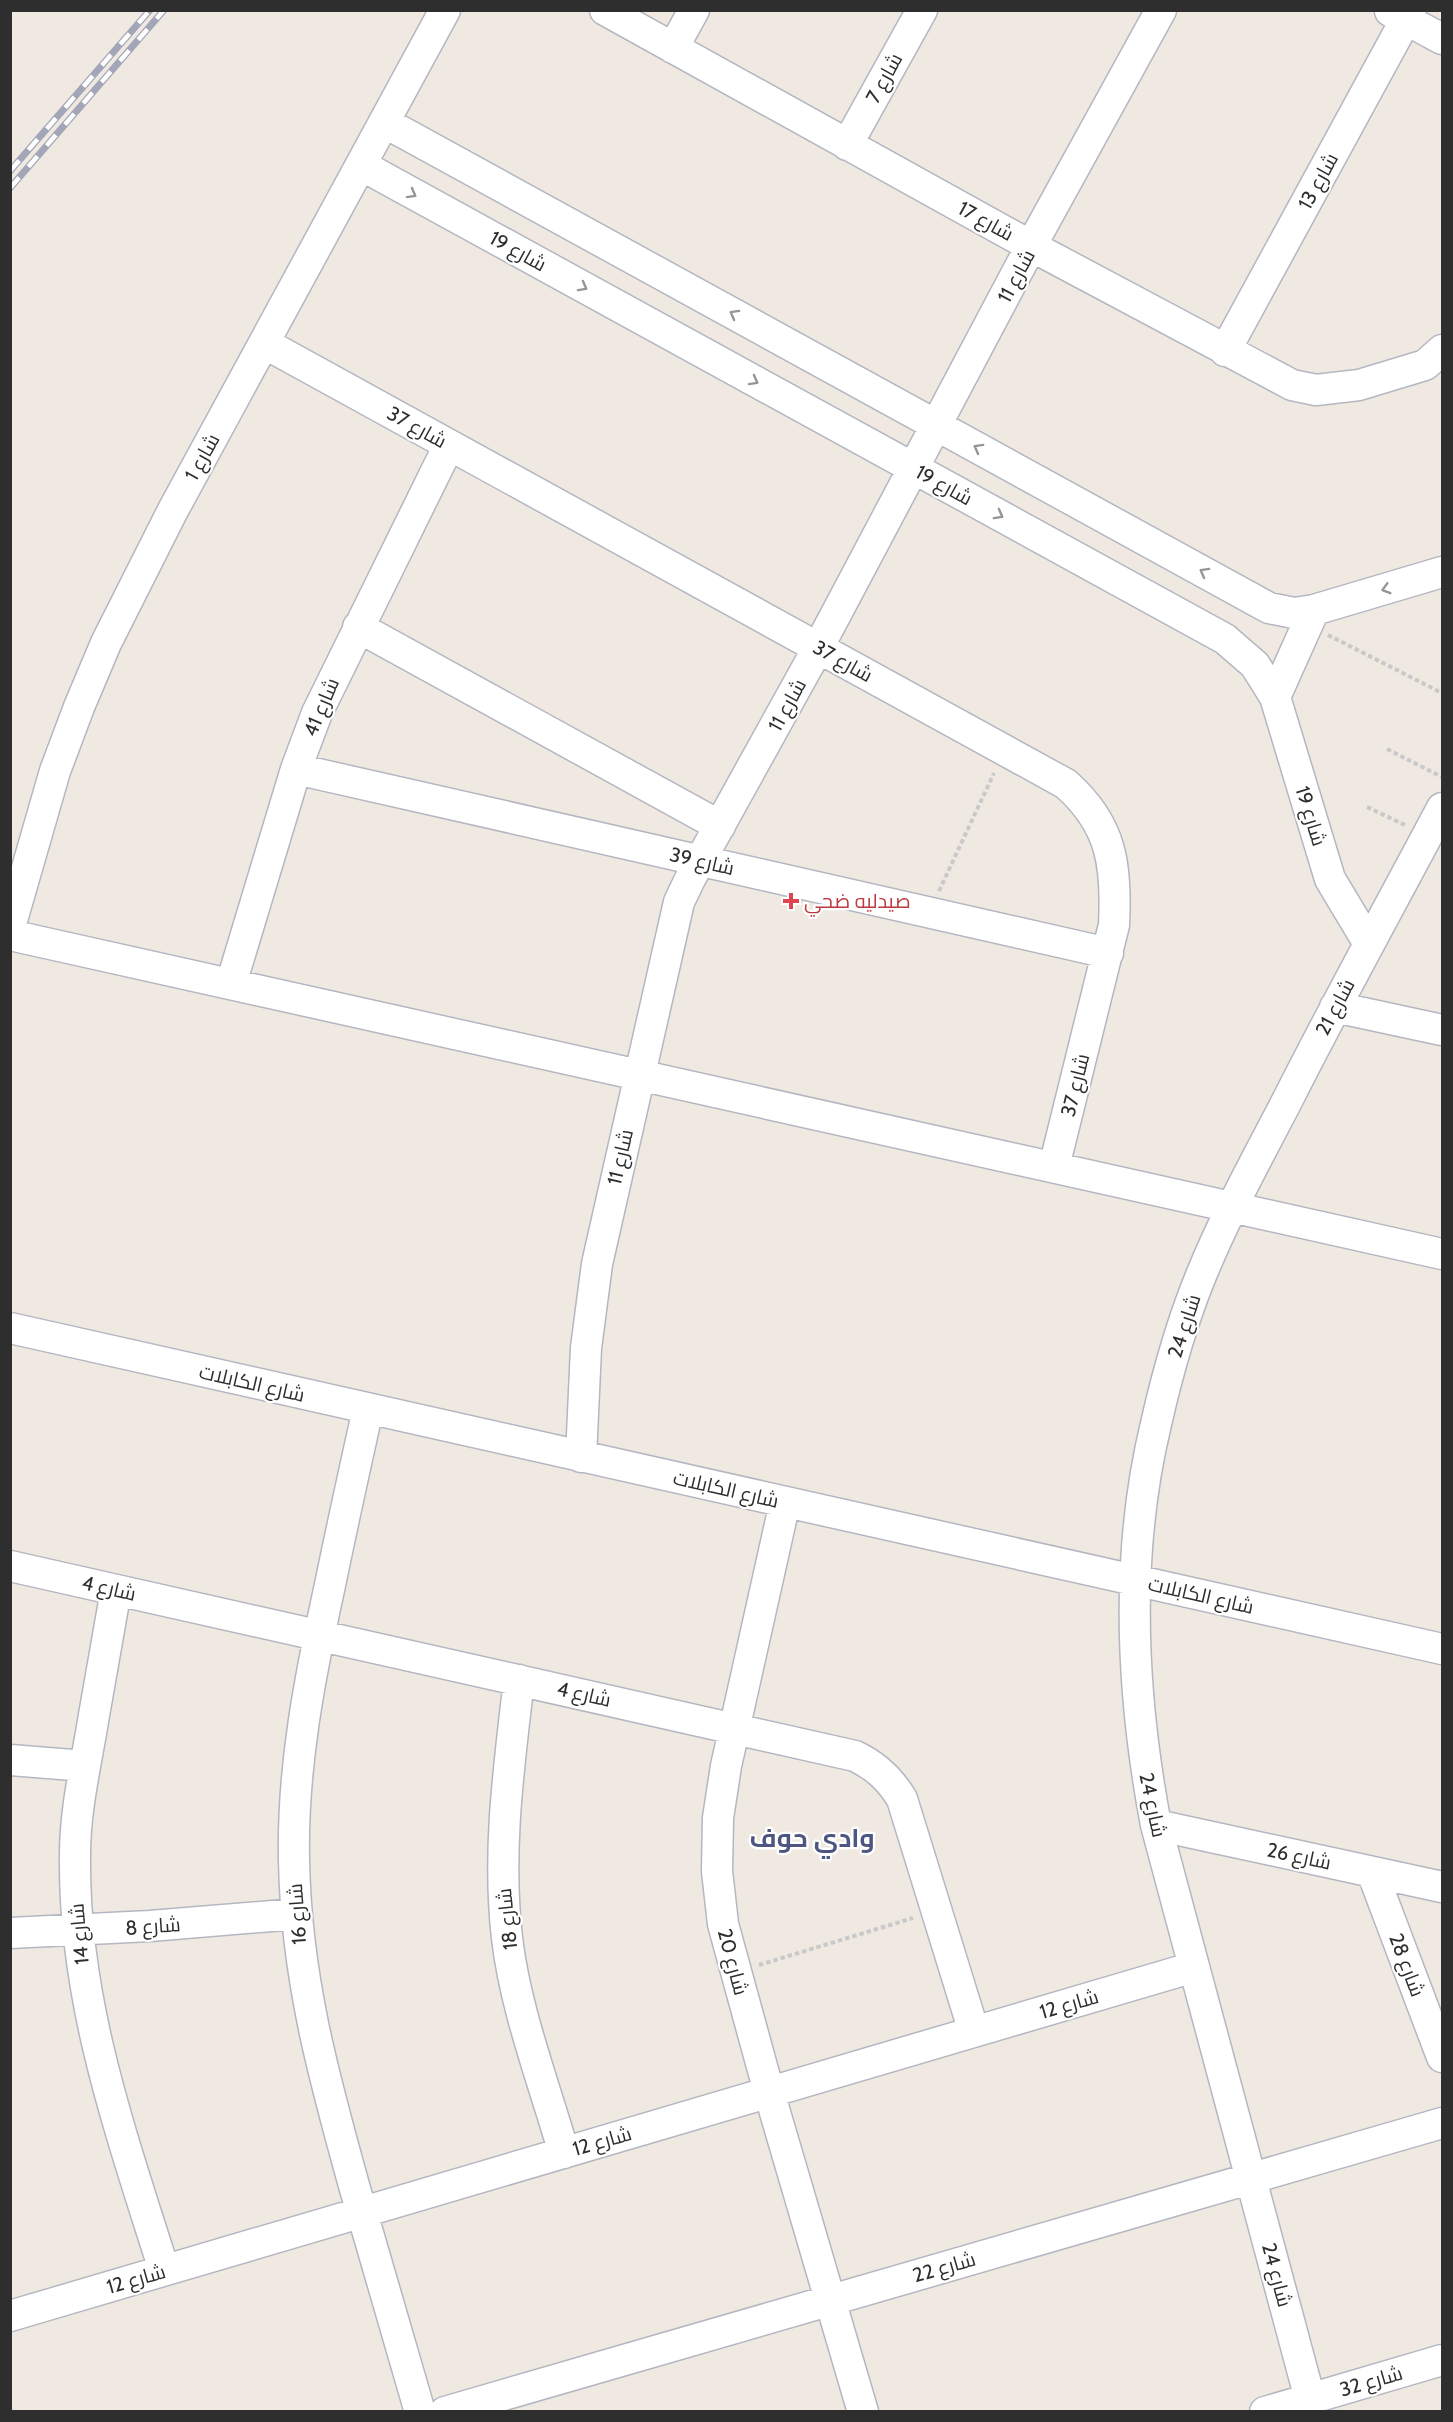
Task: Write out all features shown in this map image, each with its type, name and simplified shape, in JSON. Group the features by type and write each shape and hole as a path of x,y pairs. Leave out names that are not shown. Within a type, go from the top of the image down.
{"street":[{"name":"شارع 1","path":"10,927 55,771 79,706 106,644 172,512 445,10"},
{"name":"شارع 17","path":"604,10 1031,246 1292,386 1316,390 1359,385 1425,365 1443,351"},
{"path":"673,48 694,10"},
{"name":"شارع 7","path":"847,145 921,10"},
{"name":"شارع 11","path":"581,1456 586,1348 597,1264 679,902 819,648 1031,246 1161,10"},
{"path":"1402,14 1443,39"},
{"name":"شارع 13","path":"1225,351 1402,14"},
{"path":"384,122 1269,608 1311,617 1443,572"},
{"name":"شارع 19","path":"361,165 1225,639 1255,665 1275,697 1330,879 1370,944"},
{"name":"شارع 37","path":"264,343 1005,750 1066,784 1084,800 1105,835 1113,867 1115,905 1108,953 1054,1167"},
{"name":"شارع 41","path":"231,984 296,769 317,713 448,445"},
{"path":"1275,697 1311,617"},
{"name":"شارع 39","path":"358,627 720,826"},
{"name":"شارع 39","path":"296,769 1108,953"},
{"name":"شارع 21","path":"1232,1208 1335,1007 1443,808"},
{"path":"10,935 1443,1254"},
{"path":"1335,1007 1443,1029"},
{"name":"شارع 24","path":"1232,1208 1200,1279 1174,1352 1160,1406 1142,1503 1135,1581 1134,1642 1145,1764 1156,1825 1310,2399"},
{"name":"شارع الكابلات","path":"10,1328 1443,1649"},
{"name":"شارع 16","path":"368,1409 306,1697 298,1751 294,1838 296,1914 302,1968 323,2076 420,2412"},
{"name":"شارع 20","path":"785,1502 735,1728 718,1818 717,1871 723,1923 736,1972 862,2412"},
{"name":"شارع 4","path":"10,1566 735,1728 855,1756 870,1763 883,1773 902,1799 974,2032"},
{"name":"شارع 14","path":"116,1590 77,1810 75,1854 77,1930 84,1987 103,2073 165,2270"},
{"name":"شارع 18","path":"519,1680 503,1837 503,1888 507,1940 516,1990 564,2153"},
{"path":"10,1760 85,1766"},
{"name":"شارع 26","path":"1156,1825 1443,1887"},
{"name":"شارع 28","path":"1372,1872 1443,2057"},
{"name":"شارع 8","path":"10,1934 296,1914"},
{"name":"شارع 12","path":"10,2316 1194,1967"},
{"name":"شارع 22","path":"445,2412 1443,2123"},
{"name":"شارع 32","path":"1265,2412 1443,2360"}],"path":[{"path":"1311,617 1443,693"},
{"path":"1388,749 1443,777"},
{"path":"929,912 1005,750"},
{"path":"1367,807 1428,835"},
{"path":"736,1972 937,1911"}],"railway":[{"path":"10,171 150,10"},
{"path":"10,188 164,10"}],"place":[{"name":"صيدليه ضحي","path":"791,901"}],"district":[{"name":"وادي حوف","path":"812,1838"}]}
